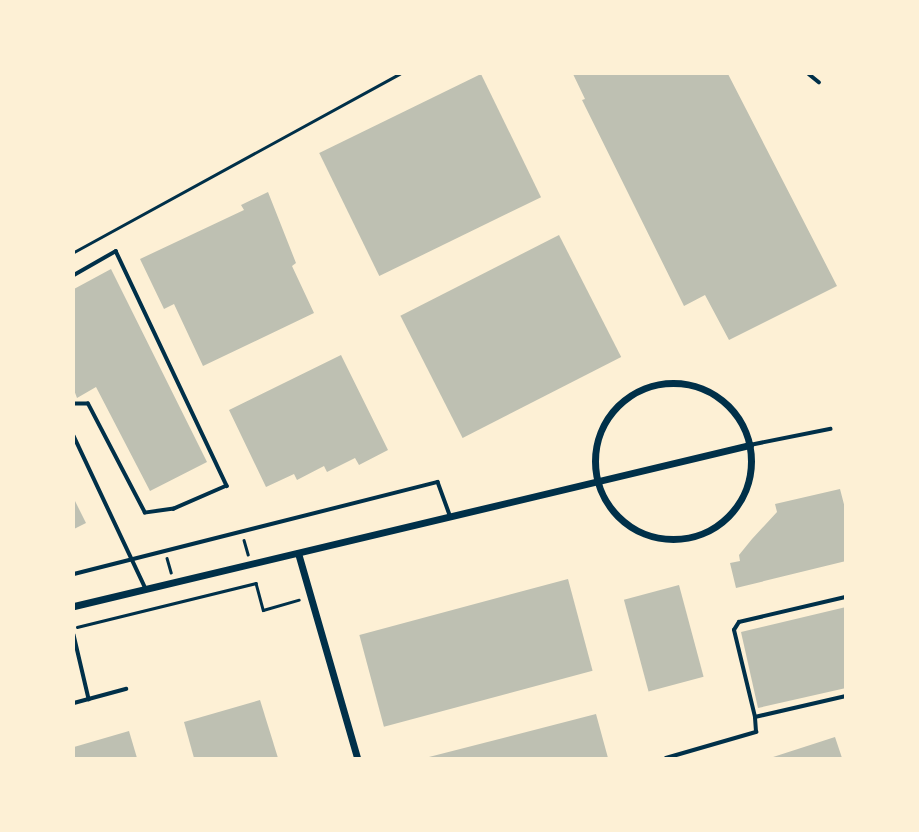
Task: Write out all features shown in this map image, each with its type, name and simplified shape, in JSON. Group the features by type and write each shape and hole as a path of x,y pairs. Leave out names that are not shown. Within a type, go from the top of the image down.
{"street":[{"path":"681,383 705,389 726,402 742,422 750,445 751,472 743,497 726,519 704,533 677,539 650,536 626,524 608,505 597,480 595,455 601,431 614,410 633,394 656,384 681,383"},
{"path":"74,607 750,445"},
{"path":"298,552 357,758"}],"lane":[{"path":"809,74 819,82"},
{"path":"74,275 116,251 227,486 174,509 145,513 88,404 74,404"},
{"path":"750,445 830,429"},
{"path":"74,436 146,589"},
{"path":"74,574 438,482 451,516"},
{"path":"666,758 751,736 757,729 735,625 845,597"},
{"path":"74,635 76,657 89,699"},
{"path":"74,703 125,690"},
{"path":"755,717 845,696"}],"path":[{"path":"74,252 399,74"},
{"path":"241,531 248,557"},
{"path":"165,550 172,576"},
{"path":"253,574 263,610 299,600"},
{"path":"74,628 256,583"},
{"path":"176,593 178,602"}],"building":[{"path":"481,74 541,197 379,276 319,153"},
{"path":"573,74 728,74 837,286 729,340 705,295 684,306 582,100 585,99"},
{"path":"268,192 296,263 292,266 314,313 203,366 174,304 164,309 140,259 244,210 241,205"},
{"path":"559,235 621,357 463,438 400,316"},
{"path":"111,269 207,462 150,491 96,387 77,398 74,390 74,289"},
{"path":"341,355 388,450 359,465 355,458 327,472 324,466 297,480 294,474 266,487 229,410"},
{"path":"840,489 846,512 846,561 736,588 730,563 740,561 739,555 777,512 775,504"},
{"path":"74,499 86,523 74,529"},
{"path":"568,579 593,671 384,727 359,635"},
{"path":"679,585 704,677 649,692 624,600"},
{"path":"846,607 846,688 758,708 741,632"},
{"path":"260,700 278,758 194,758 184,722"},
{"path":"596,714 608,758 425,758"},
{"path":"129,731 137,758 74,758 74,747"},
{"path":"835,737 842,758 770,758"}]}
